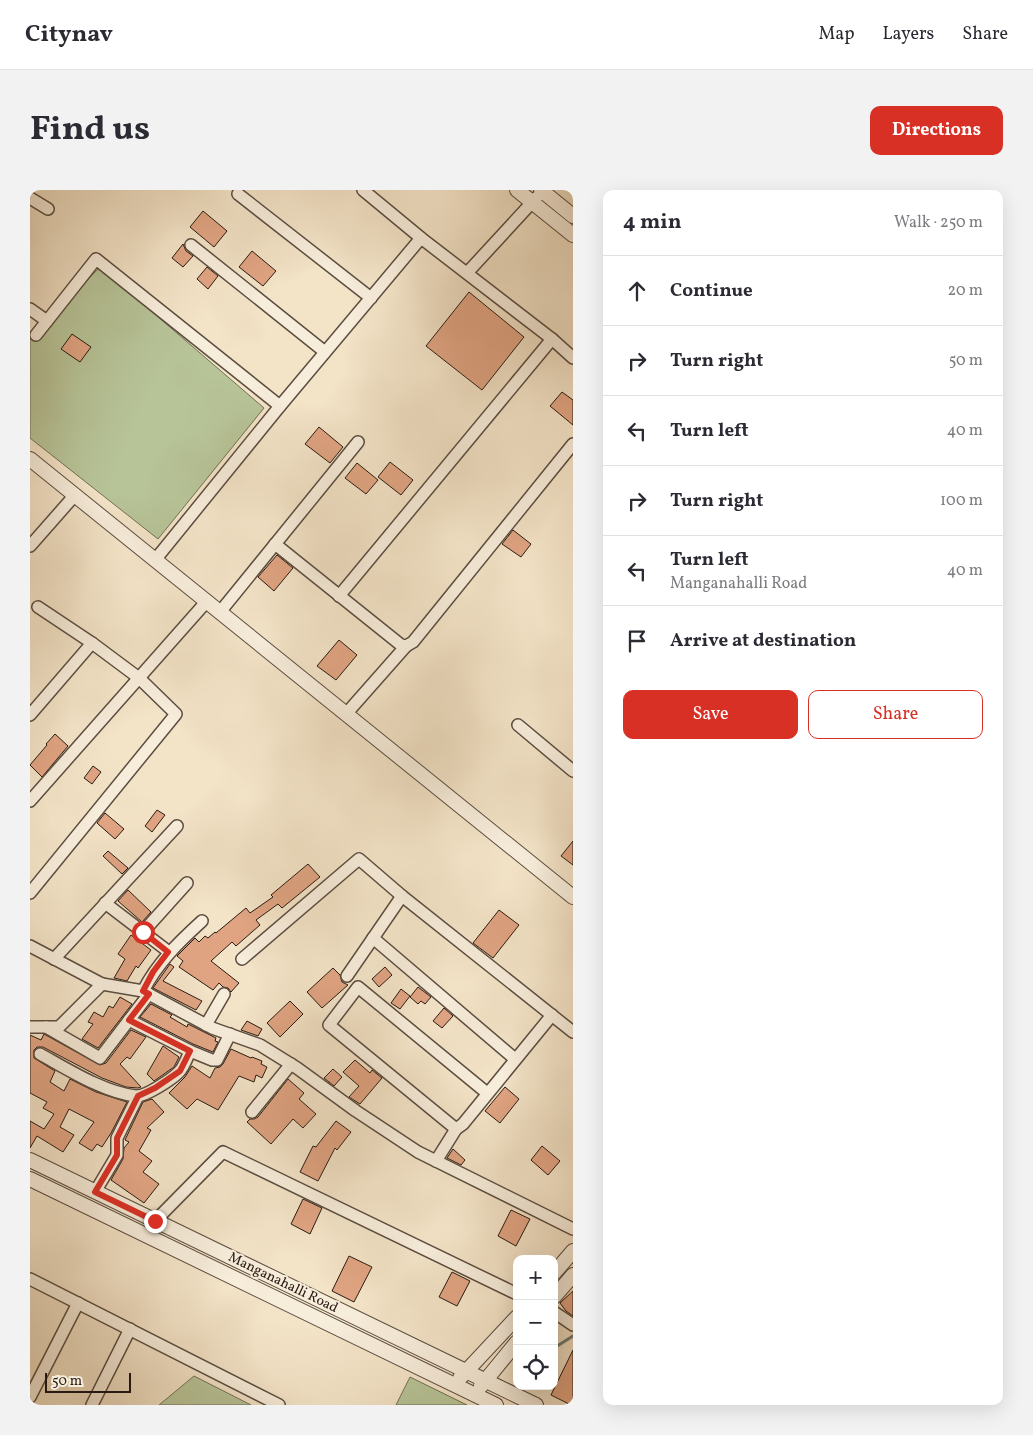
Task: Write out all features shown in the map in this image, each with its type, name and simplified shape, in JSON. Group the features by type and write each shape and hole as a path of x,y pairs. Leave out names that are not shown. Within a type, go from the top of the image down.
{"street":[{"path":"364,190 421,238 552,339 573,358"},
{"path":"517,190 573,235"},
{"path":"467,273 533,203 542,190 573,216"},
{"path":"238,194 371,298"},
{"path":"30,198 48,209"},
{"path":"155,560 280,406 421,238"},
{"path":"191,245 325,352"},
{"path":"36,335 96,259 280,406"},
{"path":"30,309 47,321"},
{"path":"339,596 552,339"},
{"path":"220,612 358,442"},
{"path":"346,714 406,646 413,642 573,444"},
{"path":"30,459 573,896"},
{"path":"30,546 75,495"},
{"path":"276,544 400,645 406,646"},
{"path":"30,801 207,601"},
{"path":"30,893 176,714 139,678 92,643 38,607"},
{"path":"30,714 92,643"},
{"path":"518,725 573,771"},
{"path":"54,959 177,826"},
{"path":"242,959 359,859 402,896 573,1032"},
{"path":"143,932 187,883"},
{"path":"347,976 402,896"},
{"path":"105,903 168,952"},
{"path":"46,1027 100,1058 129,1020 146,992 153,972 168,952 202,920"},
{"path":"373,938 515,1059"},
{"path":"31,948 102,984 146,992 206,1025 260,1044 418,1152 573,1229"},
{"path":"30,1027 59,1027 102,984"},
{"path":"456,1129 329,1025 358,987 487,1093"},
{"path":"206,1025 224,994"},
{"path":"436,1161 456,1129 463,1124 552,1015"},
{"path":"129,1020 212,1060 217,1060 230,1034"},
{"path":"95,1192 117,1155 117,1138 138,1096 155,1088 180,1071 190,1051"},
{"path":"40,1054 102,1086 138,1096"},
{"path":"252,1112 290,1064"},
{"path":"155,1221 223,1152 513,1292"},
{"name":"Manganahalli Road","path":"31,1163 95,1192 536,1405"},
{"name":"Manganahalli Road","path":"30,1179 496,1405"},
{"path":"558,1268 573,1250"},
{"path":"558,1292 573,1275"},
{"path":"30,1279 279,1405"},
{"path":"30,1397 78,1303"},
{"path":"558,1315 573,1325"},
{"path":"454,1384 513,1321"},
{"path":"92,1405 130,1328"},
{"path":"474,1394 515,1345"}],"green space":[{"path":"100,267 264,408 158,539 30,438 30,339"},
{"path":"194,1376 251,1405 159,1405"},
{"path":"410,1377 467,1405 396,1405"}],"building":[{"path":"203,211 227,231 214,247 190,227"},
{"path":"183,244 186,251 193,256 183,267 172,258"},
{"path":"252,251 276,271 263,286 239,267"},
{"path":"207,267 218,276 208,289 197,279"},
{"path":"469,292 524,337 482,390 426,346"},
{"path":"72,334 91,347 80,362 61,349"},
{"path":"562,392 573,400 573,425 550,406"},
{"path":"319,427 343,447 330,463 305,444"},
{"path":"390,462 413,480 401,495 378,477"},
{"path":"357,463 378,480 366,494 345,478"},
{"path":"513,530 531,544 521,557 502,544"},
{"path":"277,555 293,568 274,591 258,577"},
{"path":"339,640 357,655 336,680 317,666"},
{"path":"55,734 68,746 42,777 30,765"},
{"path":"93,766 101,772 92,784 84,778"},
{"path":"157,810 165,815 152,832 145,826"},
{"path":"105,813 124,829 115,839 97,823"},
{"path":"573,841 573,865 561,856"},
{"path":"108,851 128,868 122,874 103,856"},
{"path":"308,864 320,877 282,908 278,904 256,920 260,925 236,946 232,942 211,961 239,983 231,992 219,983 213,990 179,967 183,961 177,956 195,938 199,942 205,936 208,938 246,908 250,913 273,897 271,895"},
{"path":"128,890 151,912 142,922 118,901"},
{"path":"499,910 519,925 493,958 473,943"},
{"path":"131,935 151,950 138,968 136,966 127,981 114,978 125,959 118,954"},
{"path":"170,964 174,967 163,981 202,1001 196,1010 153,988"},
{"path":"385,967 392,975 379,987 372,979"},
{"path":"333,968 340,975 342,982 348,985 322,1008 307,992"},
{"path":"418,987 431,997 425,1004 421,1001 418,1004 410,997"},
{"path":"401,989 410,996 400,1009 391,1003"},
{"path":"120,997 132,1004 98,1048 82,1039 93,1024 88,1022 94,1012 103,1017 109,1006 113,1008"},
{"path":"290,1001 303,1014 280,1037 267,1023"},
{"path":"151,1004 172,1015 170,1017 187,1027 188,1024 216,1038 215,1041 218,1042 213,1052 140,1017"},
{"path":"444,1008 453,1016 442,1028 433,1021"},
{"path":"247,1021 262,1029 258,1036 241,1030"},
{"path":"131,1030 146,1037 130,1059 127,1057 120,1064 141,1087 138,1088 126,1087 102,1078 43,1047 37,1047 34,1050 34,1058 55,1071 50,1082 64,1091 70,1079 96,1092 127,1102 102,1147 97,1144 92,1151 79,1143 94,1122 69,1109 60,1127 74,1135 63,1152 37,1136 30,1148 30,1121 44,1129 54,1114 43,1108 47,1102 30,1093 30,1035 41,1040 44,1034 100,1065 106,1063"},
{"path":"163,1046 179,1057 174,1067 154,1081 147,1074"},
{"path":"231,1049 262,1061 261,1064 267,1067 262,1078 256,1075 254,1082 239,1076 218,1110 197,1099 187,1109 169,1093 185,1077 192,1066 210,1078 215,1068 223,1064"},
{"path":"355,1060 370,1073 372,1070 382,1078 360,1104 349,1097 359,1086 343,1072"},
{"path":"333,1069 342,1077 334,1086 324,1078"},
{"path":"288,1079 304,1093 299,1099 316,1114 303,1128 293,1119 271,1144 247,1122 258,1117"},
{"path":"505,1087 519,1099 500,1123 485,1111"},
{"path":"152,1099 164,1112 147,1128 151,1130 139,1151 152,1161 143,1172 159,1184 144,1203 111,1180 123,1159 124,1148 129,1142 125,1140 143,1102"},
{"path":"336,1121 351,1132 337,1150 335,1148 318,1181 300,1172 313,1146 316,1147"},
{"path":"542,1146 560,1161 548,1175 531,1160"},
{"path":"453,1149 465,1160 461,1165 447,1158"},
{"path":"303,1199 322,1208 310,1234 291,1224"},
{"path":"511,1210 530,1219 516,1246 498,1236"},
{"path":"349,1256 372,1267 354,1302 332,1291"},
{"path":"452,1272 470,1281 457,1306 439,1297"},
{"path":"573,1291 573,1316 560,1303"},
{"path":"573,1350 573,1405 551,1395 553,1390 558,1390 558,1381"}],"waterway":[{"path":"558,1345 573,1336"}],"route":[{"path":"143,932 168,952 153,972 143,991 149,994 129,1020 190,1051 180,1071 155,1088 138,1096 117,1138 117,1155 95,1192 155,1221"}]}
